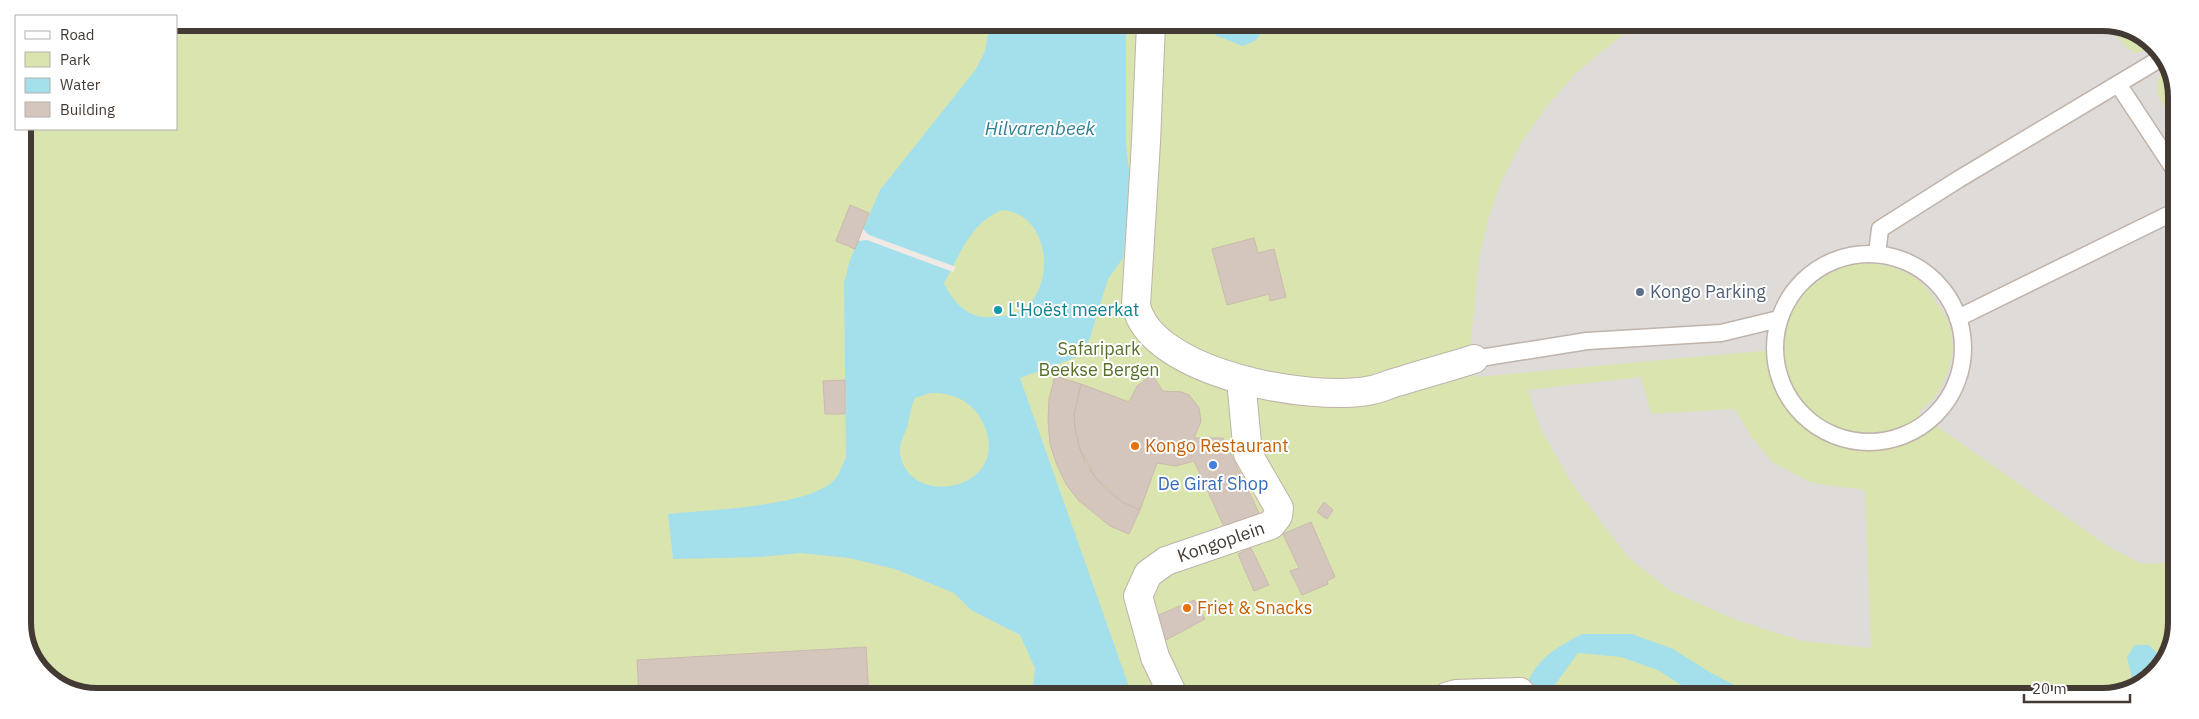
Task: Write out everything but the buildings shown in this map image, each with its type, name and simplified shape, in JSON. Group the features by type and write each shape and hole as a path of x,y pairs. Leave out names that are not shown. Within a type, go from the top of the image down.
{"street":[{"path":"1151,31 1136,305 1139,318 1176,354 1208,369 1242,380 1302,391 1344,393 1372,390 1474,359"},
{"name":"Kongoplein","path":"1170,688 1155,657 1138,596 1148,574 1166,561 1271,525 1278,516 1279,508 1248,454 1242,380"}],"lane":[{"path":"1877,254 1880,230 1958,179 2157,61"},
{"path":"2118,84 2168,160"},
{"path":"1958,318 2168,215"},
{"path":"1877,254 1906,262 1929,275 1943,290 1954,307 1961,326 1963,348 1962,368 1955,388 1943,406 1928,422 1910,433 1890,440 1868,443 1847,440 1827,433 1809,421 1794,406 1782,388 1776,367 1774,346 1779,319 1785,304 1797,287 1812,272 1831,261 1852,255 1877,254"},
{"path":"1474,359 1587,341 1721,332 1779,319"}],"green space":[{"name":"Safaripark Beekse Bergen","path":"178,31 2102,31 2119,33 2139,42 2149,50 2163,72 2168,93 2168,622 2166,639 2157,659 2142,674 2123,684 2102,688 97,688 80,686 60,677 42,659 33,639 31,626 31,130 178,130"}],"shaded area":[{"name":"Kongo Parking","path":"1627,31 2102,31 2113,32 2127,48 2135,53 2149,50 2163,72 2159,76 2158,96 2168,113 2168,562 2142,564 2109,547 1918,413 1936,396 1947,375 1953,351 1952,338 1948,320 1926,287 1912,276 1895,268 1861,263 1844,267 1827,275 1809,288 1792,311 1787,325 1784,349 1475,377 1471,343 1479,258 1488,220 1502,180 1523,140 1547,106 1577,72"},
{"path":"1641,377 1651,414 1735,409 1750,435 1772,462 1812,483 1865,490 1871,648 1802,641 1734,619 1669,590 1628,557 1570,481 1540,427 1528,390"}],"water":[{"name":"Hilvarenbeek","path":"989,31 1126,31 1126,145 1131,186 1123,258 1108,279 1085,354 1020,378 1130,688 1033,688 1035,668 1020,635 971,610 954,593 895,569 849,558 801,553 760,557 673,559 668,514 783,501 824,488 836,478 846,457 844,283 850,260 880,190 976,69 985,51","holes":["1002,210 1017,214 1028,221 1042,245 1043,275 1039,289 1032,301 1022,310 1006,315 976,316 959,305 944,283 967,241 982,223","930,393 959,398 972,407 981,419 989,443 986,462 974,476 958,484 939,487 921,482 907,471 900,453 901,443 915,398"]},
{"path":"1210,31 1263,31 1255,41 1243,46 1217,36"},
{"path":"1582,634 1632,634 1673,649 1711,673 1740,688 1686,688 1658,670 1621,657 1578,653 1554,688 1526,688 1538,665 1562,645"},
{"path":"2135,645 2149,645 2157,653 2158,657 2142,674 2133,680 2127,657"}],"pier":[{"path":"862,228 869,235 956,267 953,272 867,240 858,241"}],"place":[{"name":"Kongo Parking","path":"1640,292"},
{"name":"L'Hoëst meerkat","path":"998,310"},
{"name":"Kongo Restaurant","path":"1135,446"},
{"name":"De Giraf Shop","path":"1213,465"},
{"name":"Friet & Snacks","path":"1187,608"}]}
